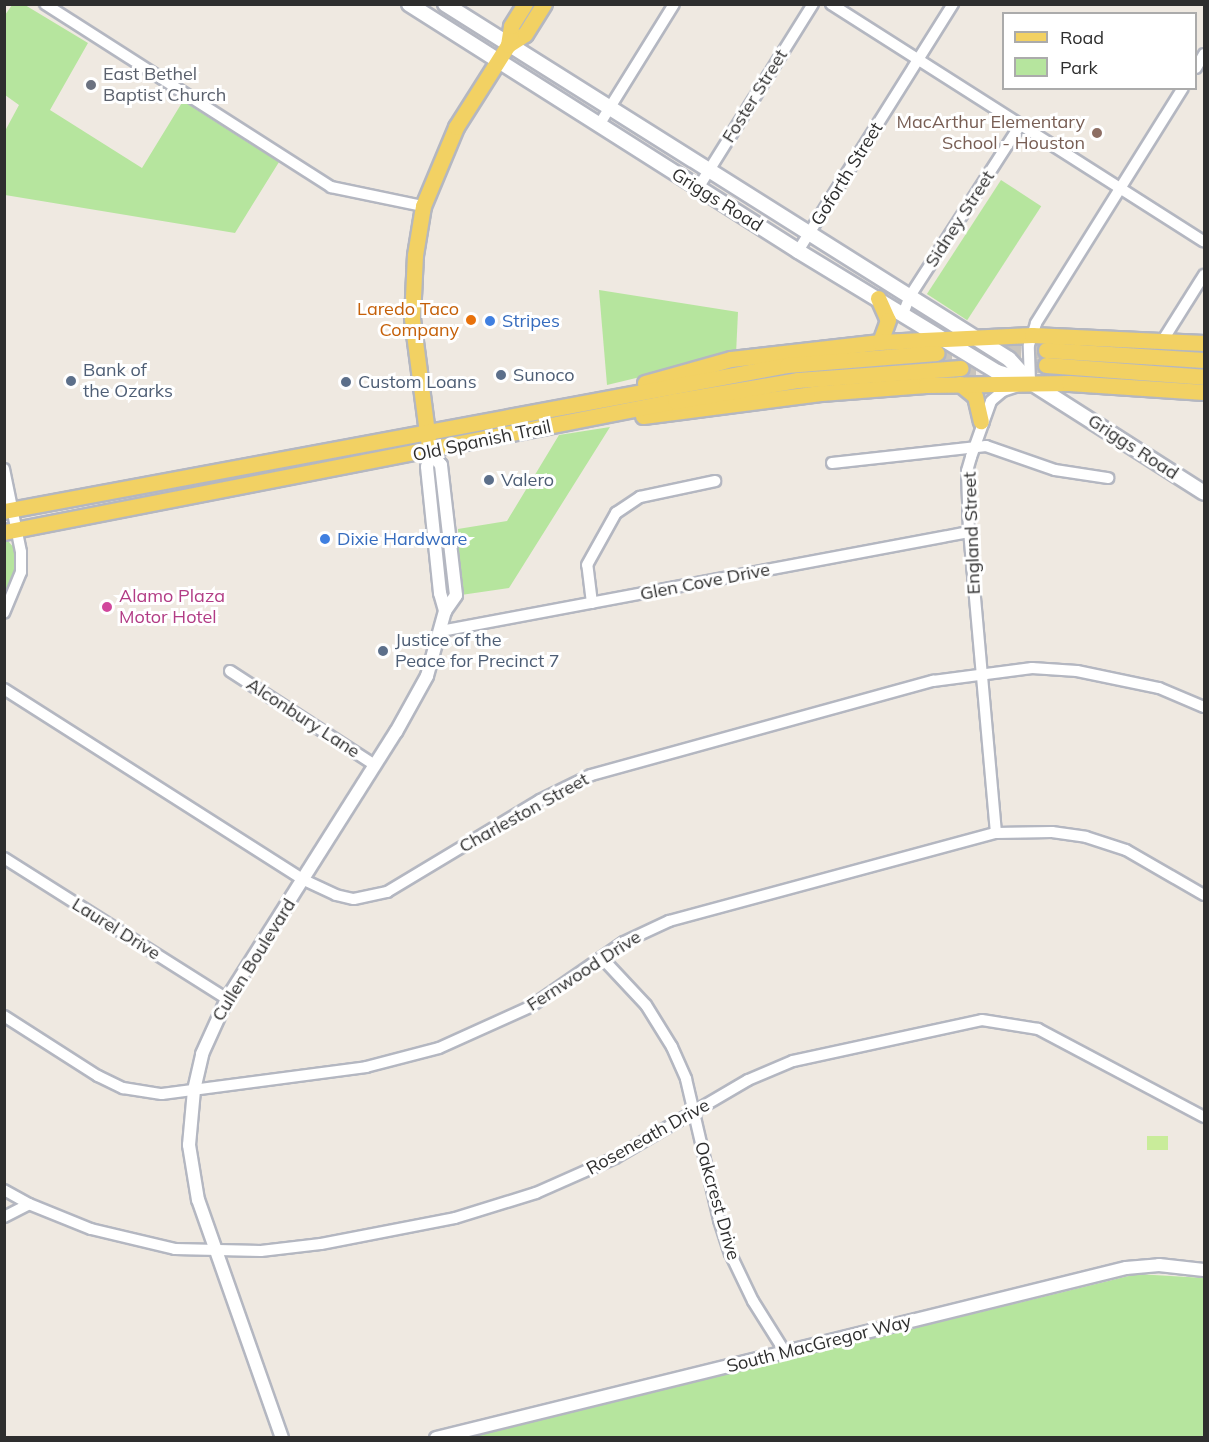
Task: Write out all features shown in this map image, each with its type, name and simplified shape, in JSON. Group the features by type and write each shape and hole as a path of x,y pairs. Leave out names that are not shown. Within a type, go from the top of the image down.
{"main road":[{"name":"Griggs Road","path":"409,4 798,251 879,298 903,314 939,345 998,372 1030,382"},
{"name":"Griggs Road","path":"445,4 1009,359 1030,382 1204,493"},
{"name":"Cullen Boulevard","path":"430,452 412,318 415,255 423,206 456,127 508,45 511,26 525,4"},
{"name":"Cullen Boulevard","path":"508,45 525,34 544,4"},
{"path":"879,298 888,320 880,342"},
{"path":"617,395 670,374 731,359 880,342 939,345 972,336 1032,335 1204,343"},
{"name":"Old Spanish Trail","path":"8,511 600,398 787,365 939,345"},
{"path":"1204,360 1046,358 1204,376"},
{"name":"Old Spanish Trail","path":"10,531 798,380 961,368"},
{"path":"600,398 608,415 649,416 821,393 960,384 1030,382 1135,385 1204,392"},
{"path":"960,384 975,396 981,422"},
{"path":"292,456 294,478"},
{"path":"159,481 161,503"}],"street":[{"path":"45,4 331,187 423,206"},
{"path":"599,125 674,4"},
{"name":"Foster Street","path":"698,188 813,4"},
{"path":"831,4 1204,242"},
{"name":"Goforth Street","path":"798,251 953,4"},
{"path":"1030,382 1032,335 1119,188 1182,90"},
{"name":"Sidney Street","path":"903,314 910,296 1020,125"},
{"path":"1163,340 1204,275"},
{"name":"England Street","path":"996,833 980,672 969,532 967,471 981,422 997,396 1030,382"},
{"path":"832,463 986,446 1055,470 1108,478"},
{"name":"Cullen Boulevard","path":"282,1437 217,1253 192,1169 189,1145 194,1090 202,1054 227,999 304,880 427,676 446,611 456,594 454,553 441,465 430,452"},
{"path":"4,469 10,531 21,572 4,614"},
{"path":"592,603 587,565 616,513 640,497 715,481"},
{"name":"Glen Cove Drive","path":"441,632 969,532"},
{"name":"Charleston Street","path":"4,689 304,880 336,895 371,898 387,892 540,800 591,775 933,681 980,672 1032,668 1077,671 1159,688 1204,707"},
{"name":"Alconbury Lane","path":"230,671 375,765"},
{"name":"Fernwood Drive","path":"4,1016 98,1076 123,1088 162,1094 366,1067 439,1048 530,1007 642,932 669,921 996,833 1052,832 1086,837 1126,850 1204,895"},
{"name":"Laurel Drive","path":"4,858 227,999"},
{"name":"Oakcrest Drive","path":"602,958 660,1026 686,1079 730,1253 753,1301 785,1352"},
{"name":"Roseneath Drive","path":"4,1190 29,1204 143,1243 217,1253 321,1244 501,1205 615,1158 748,1080 793,1061 982,1020 1038,1029 1204,1117"},
{"path":"4,1217 29,1204"},
{"name":"South MacGregor Way","path":"436,1437 1126,1268 1159,1265 1204,1270"}],"green space":[{"path":"12,5 25,5 88,43 50,110 142,168 183,101 279,162 235,233 5,195 5,131 19,105 5,95 5,15"},
{"path":"1001,180 1041,206 967,320 927,294"},
{"path":"599,290 738,312 736,354 607,385"},
{"path":"610,427 509,588 461,595 458,529 507,521 559,435"},
{"path":"8,541 15,549 16,559 13,581 5,601 5,542"},
{"path":"1147,1136 1168,1136 1168,1150 1147,1150"},
{"path":"1137,1274 1204,1278 1204,1437 468,1437"}],"tunnel":[{"path":"937,353 1046,350"},
{"path":"961,368 1046,365"}],"place":[{"name":"East Bethel Baptist Church","path":"91,85"},
{"name":"MacArthur Elementary School - Houston","path":"1097,133"},
{"name":"Laredo Taco Company","path":"471,320"},
{"name":"Stripes","path":"490,321"},
{"name":"Sunoco","path":"501,375"},
{"name":"Bank of the Ozarks","path":"71,381"},
{"name":"Custom Loans","path":"346,382"},
{"name":"Valero","path":"489,480"},
{"name":"Dixie Hardware","path":"325,539"},
{"name":"Alamo Plaza Motor Hotel","path":"107,607"},
{"name":"Justice of the Peace for Precinct 7","path":"383,651"}]}
